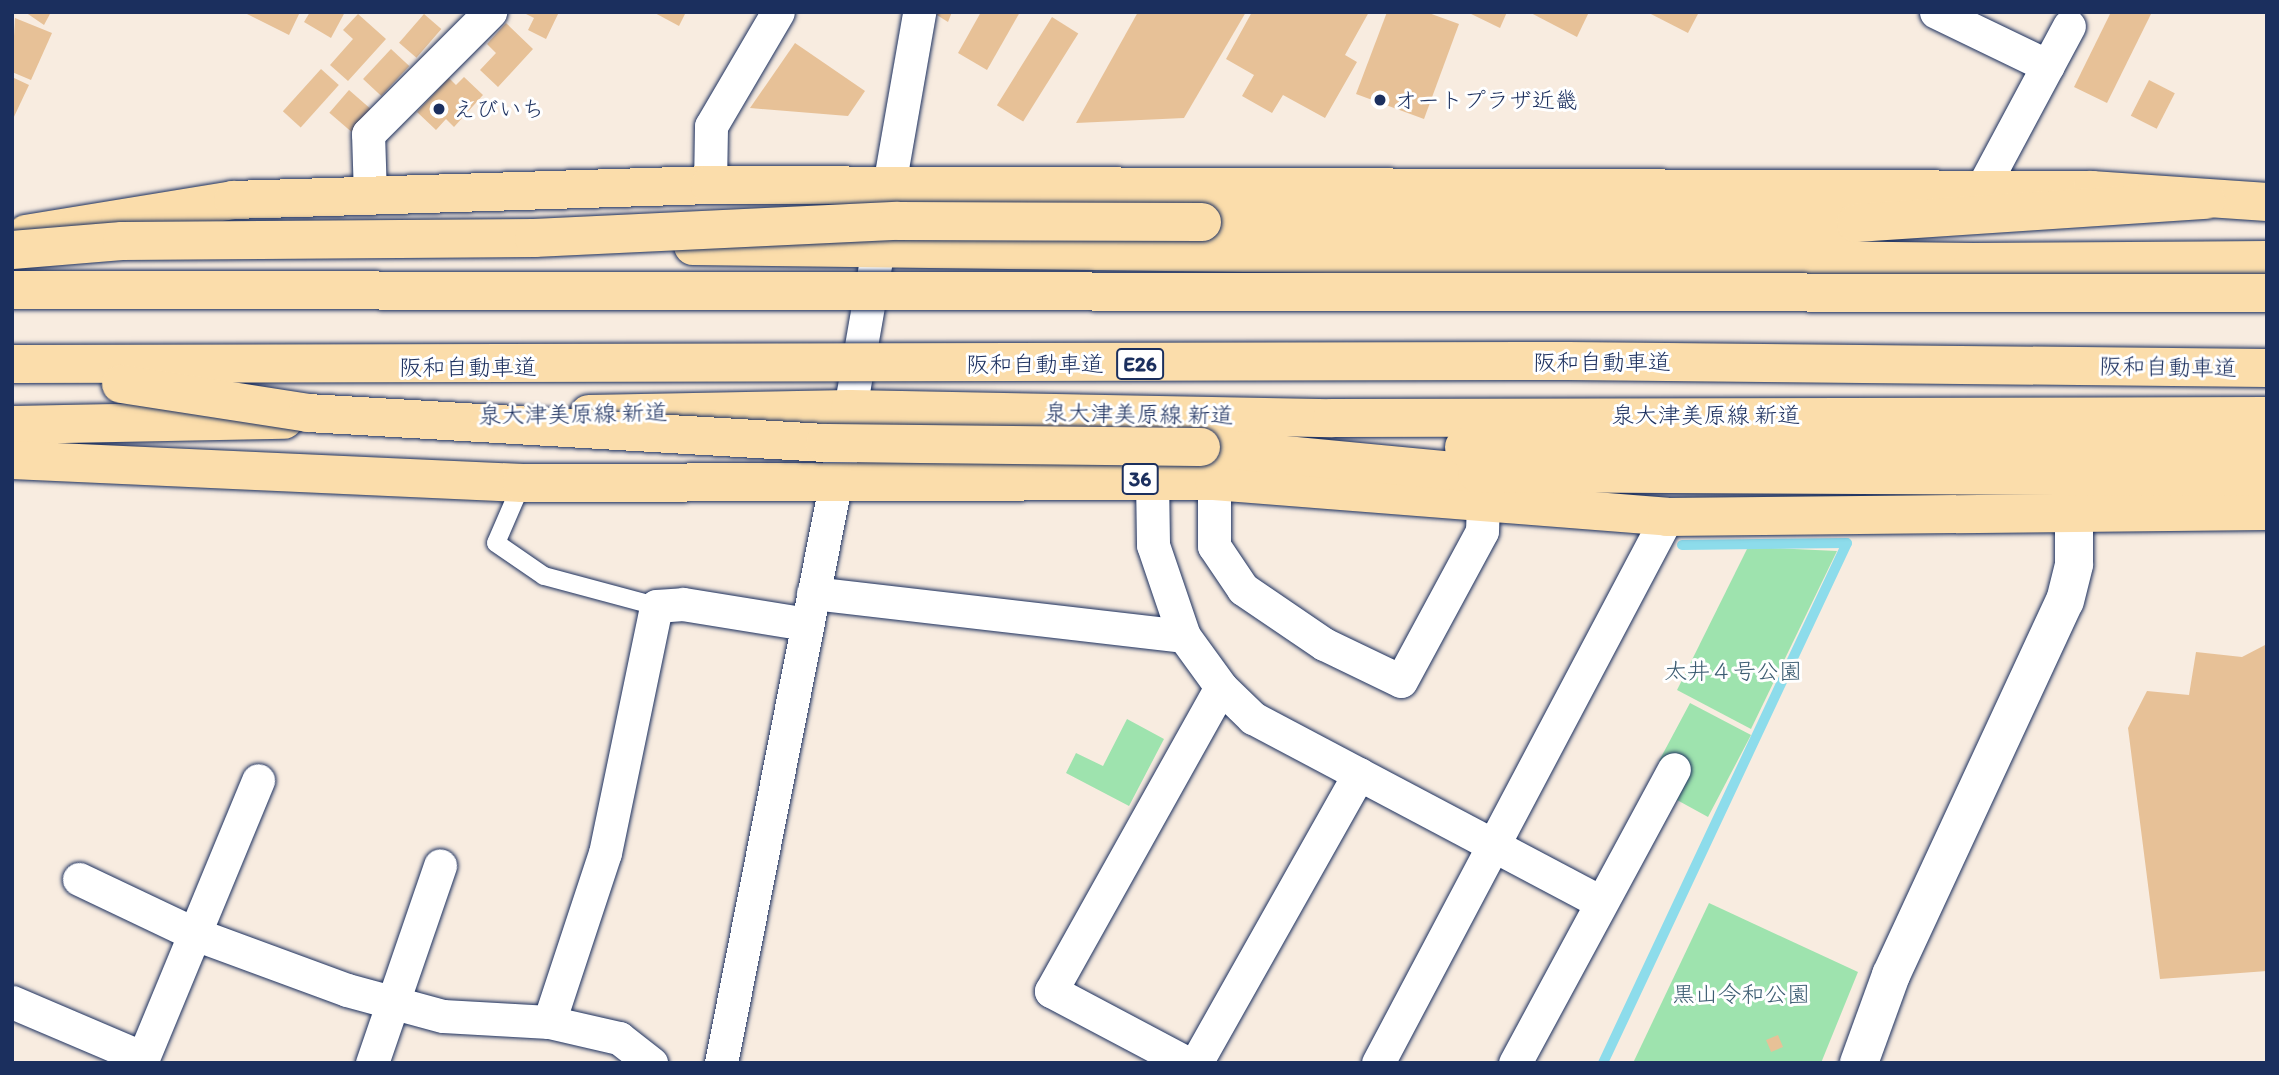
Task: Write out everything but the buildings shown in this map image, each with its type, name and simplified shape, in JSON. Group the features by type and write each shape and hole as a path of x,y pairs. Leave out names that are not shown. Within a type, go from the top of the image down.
{"main road":[{"path":"15,240 233,200 710,185 2092,190 2206,200 2267,201"},
{"path":"15,240 534,238 898,221 1856,223 2206,200"},
{"path":"15,240 876,250 2267,260"},
{"path":"12,290 2267,293"},
{"name":"阪和自動車道","path":"12,365 1568,361 2267,368"},
{"path":"12,365 308,413 1208,464 1477,473 2267,477"},
{"name":"泉大津美原線 新道","path":"12,425 850,409 1332,418 2267,416"},
{"path":"1208,464 2267,447"},
{"name":"36","path":"12,460 522,483 1152,479 1208,464 1483,506 1667,517 2267,511"}],"street":[{"path":"370,196 368,134 490,12"},
{"path":"710,185 711,126 778,12"},
{"path":"721,1063 850,409 919,12"},
{"path":"1936,12 2048,66"},
{"path":"1981,190 2069,26"},
{"path":"1208,464 1214,546 1244,589 1324,644 1401,681 1482,531 1483,506"},
{"path":"1152,479 1153,545 1184,636 1221,687 1254,718 1600,902"},
{"path":"1859,1063 1891,975 2065,601 2074,564 2074,513"},
{"path":"1378,1063 1667,517"},
{"path":"549,1021 605,853 656,606 683,604 809,608 1184,636"},
{"path":"1187,1063 1051,991 1221,687"},
{"path":"1514,1063 1674,769"},
{"path":"1196,1063 1359,774"},
{"path":"12,1002 142,1060 258,780"},
{"path":"372,1063 440,865"},
{"path":"79,880 195,934 393,1002 443,1016 549,1021 619,1038 651,1063"}],"lane":[{"path":"522,483 496,543 544,576 656,606"}],"green space":[{"name":"太井４号公園","path":"1748,547 1837,551 1751,729 1677,690"},
{"path":"1690,703 1751,735 1708,817 1677,800 1689,777 1659,761"},
{"path":"1127,719 1164,739 1129,806 1066,773 1076,753 1103,766"},
{"name":"黒山令和公園","path":"1709,903 1858,972 1821,1063 1633,1063"}],"waterway":[{"path":"1603,1063 1847,543 1682,545"}],"place":[{"name":"オートプラザ近畿","path":"1380,100"},
{"name":"えびいち","path":"439,109"}]}
